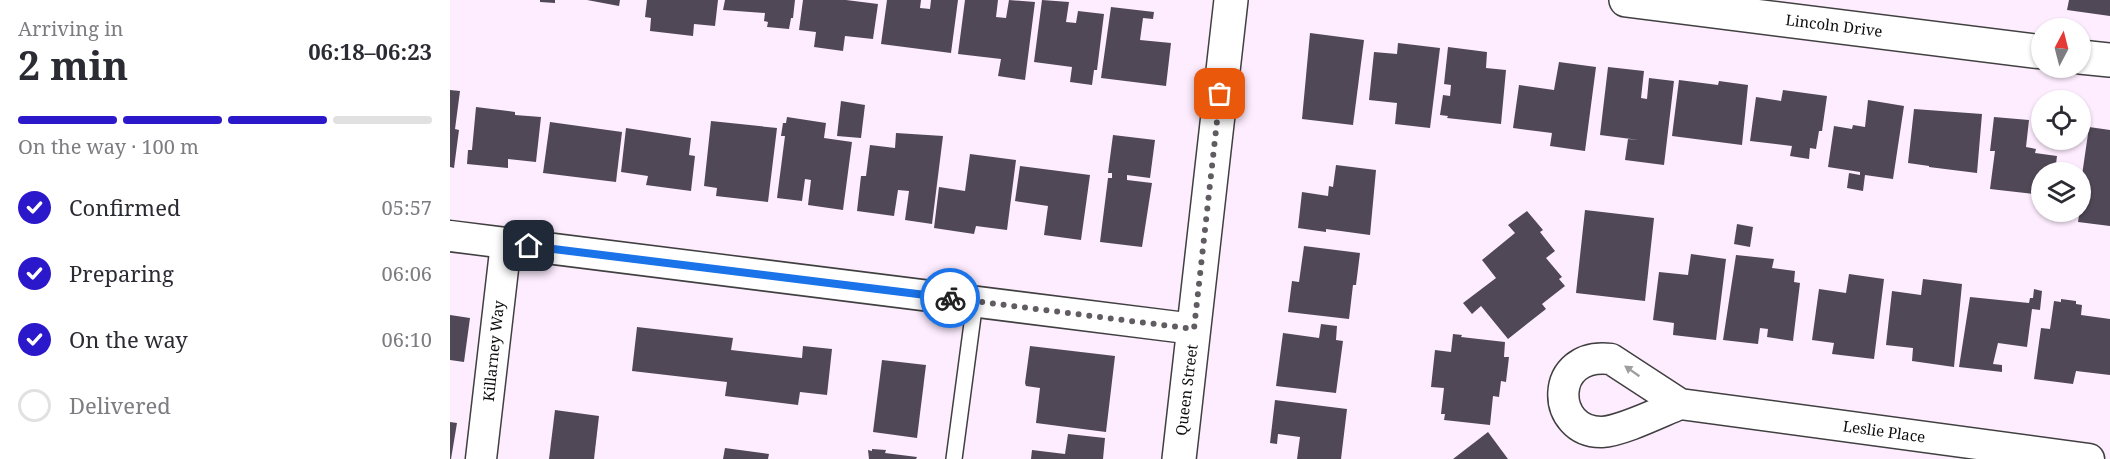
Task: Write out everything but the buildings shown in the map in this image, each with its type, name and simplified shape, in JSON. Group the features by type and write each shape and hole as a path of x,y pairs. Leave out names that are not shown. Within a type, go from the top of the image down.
{"street":[{"name":"Queen Street","path":"1179,459 1231,0"},
{"name":"Lincoln Drive","path":"1626,0 2031,51"},
{"path":"2091,58 2110,60"},
{"path":"450,236 1194,329"},
{"name":"Killarney Way","path":"481,459 506,243"},
{"name":"Leslie Place","path":"1680,404 2089,459"}],"lane":[{"path":"954,459 975,301"}],"way so far":[{"path":"950,298 1194,329 1220,94"}],"route":[{"path":"529,246 950,298"}]}
